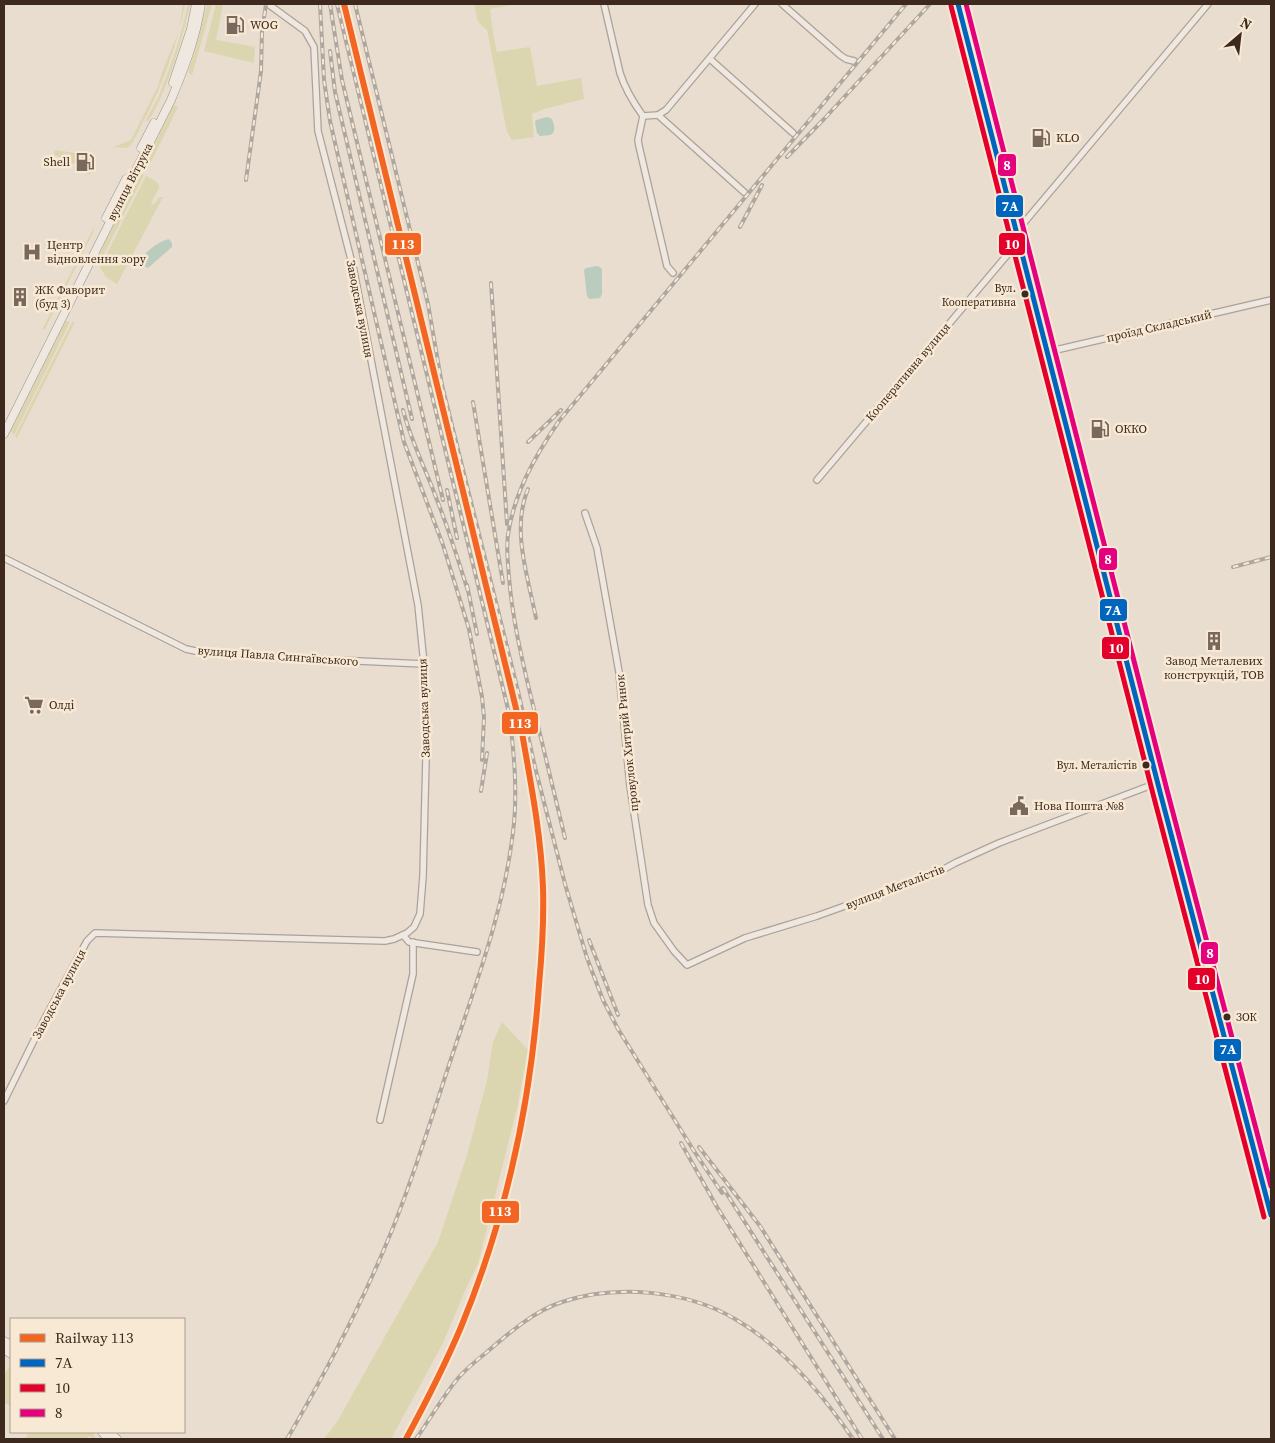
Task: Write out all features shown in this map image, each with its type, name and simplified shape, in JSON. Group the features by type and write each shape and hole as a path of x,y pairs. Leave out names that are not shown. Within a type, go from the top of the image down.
{"main road":[{"name":"вулиця Вітрука","path":"4,423 166,97 180,65 191,29 196,4"},
{"name":"вулиця Вітрука","path":"4,434 171,100 191,49 199,21 201,4"},
{"path":"958,4 1157,783 1271,1215"},
{"path":"105,1434 117,1439"}],"street":[{"name":"Заводська вулиця","path":"4,1101 44,1020 82,950 90,937 95,933 385,940 403,935 414,927 419,919 423,876 427,720 418,605 354,271 318,131 314,47 305,31 268,4"},
{"path":"604,4 620,74 628,94 643,116 638,140 639,146 667,266 673,273"},
{"path":"643,116 658,116 666,110 755,4"},
{"path":"782,4 840,55 850,61 854,61"},
{"path":"1017,231 1208,4"},
{"path":"710,59 793,133"},
{"path":"658,116 744,192"},
{"name":"Кооперативна вулиця","path":"817,480 1019,241"},
{"name":"проїзд Складський","path":"1047,352 1271,300"},
{"name":"провулок Хитрий Ринок","path":"585,513 597,548 619,672 630,786 648,905 654,923 674,951 687,965"},
{"name":"вулиця Павла Сингаївського","path":"4,558 186,649 200,652 283,658 424,664"},
{"name":"вулиця Металістів","path":"687,965 745,938 817,916 937,873 999,844 1157,783"},
{"path":"403,935 409,942 477,952"},
{"path":"380,1120 414,974 413,942"}],"shaded area":[{"path":"183,4 185,4 182,19 179,28"},
{"path":"188,4 190,4 173,67 157,105 147,122 146,120 160,94 171,65"},
{"path":"207,4 212,4 192,75 189,73 189,69"},
{"path":"216,4 223,4 216,40 255,47 254,63 204,51"},
{"path":"474,4 517,4 490,9 497,52 530,47 537,86 581,78 584,99 532,114 534,137 512,140 507,132 487,30 478,22"},
{"path":"178,33 158,91 134,140 126,148 114,147 131,140 158,86"},
{"path":"174,105 178,107 148,168 146,162"},
{"path":"547,117 552,119 554,132 550,135 540,136 537,133 535,122"},
{"path":"55,150 88,155 91,160 90,174 88,175 83,165 67,162 54,154"},
{"path":"141,174 144,175 99,264 98,257"},
{"path":"146,176 159,185 151,203 154,205 159,197 163,197 117,284 106,277 100,267"},
{"path":"93,229 92,235 45,329 42,330"},
{"path":"169,239 172,247 148,268 141,265 142,258 148,251"},
{"path":"598,266 602,269 602,294 600,298 589,299 584,270"},
{"path":"66,321 70,322 14,435 11,431"},
{"path":"72,322 75,322 17,438 15,436"},
{"path":"502,1022 528,1050 517,1108 478,1264 443,1343 391,1439 324,1439 337,1422 438,1242 467,1155 487,1081 493,1042"},
{"path":"10,1368 10,1406 4,1402 3,1387 5,1373"},
{"path":"29,1433 93,1433 95,1437 94,1439 89,1436 85,1439 25,1439"}],"railway":[{"path":"246,180 261,71 262,31 266,4"},
{"path":"320,4 324,80 330,121 404,442 443,545 469,629 484,717 482,760"},
{"path":"330,4 342,80 443,500"},
{"path":"287,1439 329,1365 355,1314 407,1191 496,918 509,861 515,802 514,758 509,713 337,4"},
{"path":"355,4 428,304 442,385 535,767 565,884 587,958 603,1000 618,1029 722,1193"},
{"path":"565,838 523,664 510,592 507,540 520,490 534,461 559,421 906,4"},
{"path":"787,157 930,4"},
{"path":"330,51 335,92 412,419"},
{"path":"740,227 762,185"},
{"path":"491,283 507,524"},
{"path":"473,402 503,583"},
{"path":"403,410 414,444 446,523 468,591"},
{"path":"528,442 561,410"},
{"path":"528,489 523,504 521,537 525,570 536,618"},
{"path":"447,490 457,538"},
{"path":"1233,567 1271,557"},
{"path":"467,585 477,634"},
{"path":"481,791 487,753"},
{"path":"589,940 618,1015"},
{"path":"681,1143 717,1207 862,1439"},
{"path":"699,1147 760,1226 895,1439"},
{"path":"723,1188 883,1439"},
{"path":"416,1439 465,1370 522,1323 562,1302 583,1296 628,1292 673,1296 695,1302 716,1309 752,1330 785,1357 815,1389 853,1439"}],"rail line":[{"name":"113","path":"344,4 522,733 538,829 543,887 541,961 535,1029 523,1116 514,1159 491,1244 477,1286 461,1327 406,1439"}],"transit line":[{"name":"7А","path":"958,4 1160,792 1271,1215"},
{"name":"8","path":"966,4 1167,790 1271,1186"},
{"name":"10","path":"951,6 1153,794 1264,1217"}],"place":[{"name":"WOG","path":"235,25"},
{"name":"KLO","path":"1041,138"},
{"name":"Shell","path":"85,162"},
{"name":"Центр відновлення зору","path":"32,252"},
{"name":"Вул. Кооперативна","path":"1025,294"},
{"name":"ЖК Фаворит (буд 3)","path":"20,297"},
{"name":"ОККО","path":"1100,429"},
{"name":"Завод Металевих конструкцій, ТОВ","path":"1214,641"},
{"name":"Олді","path":"34,705"},
{"name":"Вул. Металістів","path":"1146,765"},
{"name":"Нова Пошта №8","path":"1019,806"},
{"name":"ЗОК","path":"1227,1017"}]}
